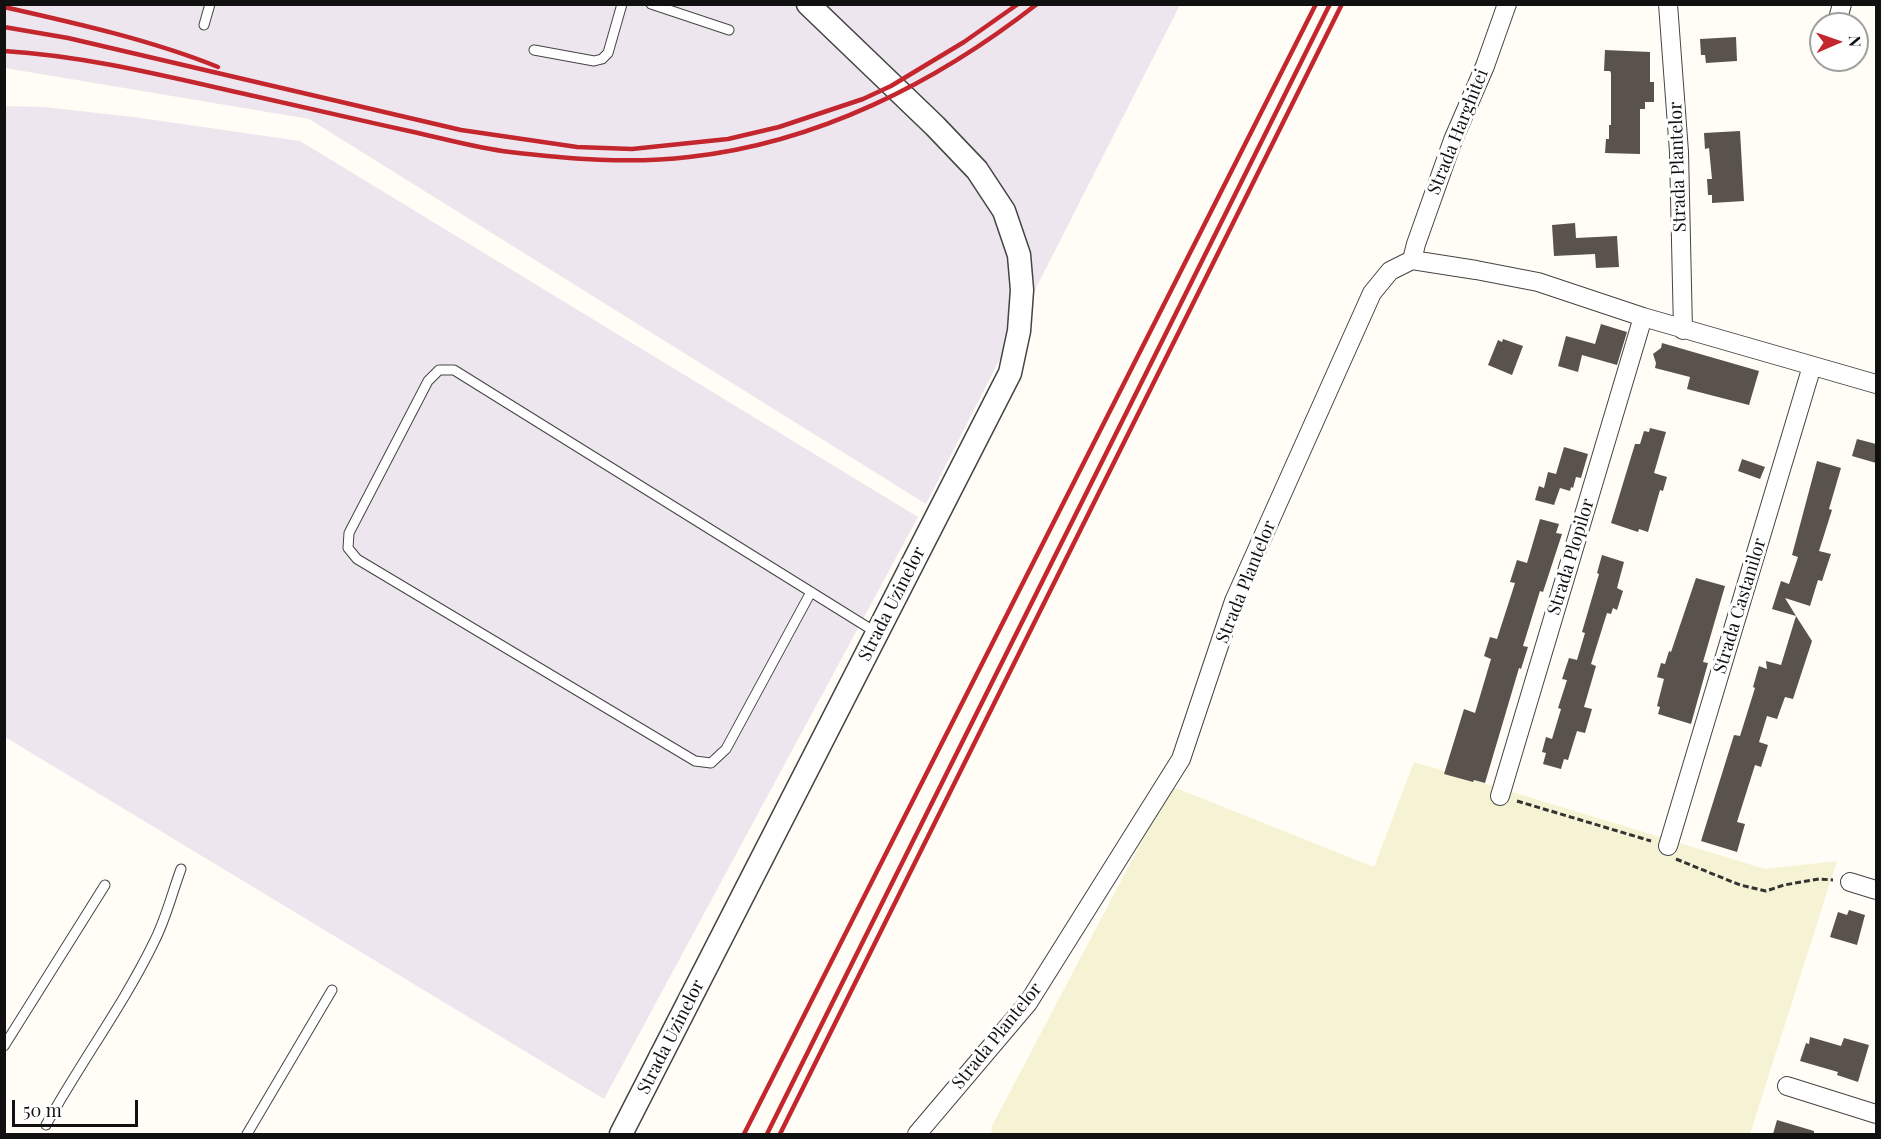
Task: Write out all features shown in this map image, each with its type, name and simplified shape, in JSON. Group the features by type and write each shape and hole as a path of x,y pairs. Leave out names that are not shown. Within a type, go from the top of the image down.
{"street":[{"name":"Strada Uzinelor","path":"621,1134 1010,373 1019,331 1022,290 1019,255 999,202 977,170 935,126 808,4"},
{"name":"Strada Harghitei","path":"1412,260 1453,140 1485,66 1507,4"},
{"name":"Strada Plantelor","path":"1668,4 1679,152 1683,330"},
{"path":"1412,260 1538,282 1642,318 1876,384"},
{"name":"Strada Plantelor","path":"917,1134 1028,1003 1181,759 1234,601 1372,293 1390,272 1412,260"},
{"name":"Strada Plopilor","path":"1500,796 1642,318"},
{"name":"Strada Castanilor","path":"1668,846 1812,366"},
{"path":"1850,882 1876,890"},
{"path":"1787,1086 1876,1114"}],"lane":[{"path":"204,25 210,4"},
{"path":"534,50 594,61 602,59 608,53 622,4"},
{"path":"651,4 729,30"},
{"path":"811,592 726,749 711,763 695,761 357,559 348,548 349,533 428,381 440,370 454,369 877,633"},
{"path":"46,1125 155,941 181,869"},
{"path":"4,1046 105,885"},
{"path":"247,1134 332,990"}],"shaded area":[{"path":"4,5 1180,5 926,504 309,119 5,68"},
{"path":"4,106 44,107 134,117 300,141 918,517 604,1099 5,737"},
{"path":"1414,762 1765,869 1837,861 1750,1134 991,1134 992,1126 1171,786 1374,867"}],"building":[{"path":"1736,37 1737,61 1706,63 1705,55 1701,55 1700,39"},
{"path":"1605,50 1650,52 1650,82 1654,82 1654,102 1645,102 1645,109 1640,109 1640,154 1605,153 1606,139 1609,139 1609,125 1611,125 1611,73 1604,71"},
{"path":"1740,131 1744,201 1712,203 1712,195 1708,195 1707,179 1712,179 1709,148 1705,149 1704,133"},
{"path":"1575,223 1576,238 1617,236 1619,267 1596,268 1595,254 1554,256 1552,225"},
{"path":"1601,324 1627,332 1617,365 1582,355 1578,372 1558,366 1566,336 1595,344"},
{"path":"1503,339 1523,346 1512,375 1488,365 1498,340 1502,342"},
{"path":"1662,343 1759,371 1749,405 1687,389 1690,377 1655,368 1653,354 1661,348"},
{"path":"1650,428 1666,432 1654,473 1667,477 1663,491 1660,490 1648,532 1639,529 1638,532 1611,523 1635,444 1640,444 1644,431 1649,432"},
{"path":"1857,439 1876,444 1876,463 1852,456"},
{"path":"1564,447 1588,454 1581,478 1576,477 1570,491 1560,488 1554,505 1535,500 1539,486 1544,488 1548,472 1556,474"},
{"path":"1742,459 1765,467 1760,479 1738,471"},
{"path":"1817,461 1841,468 1829,509 1832,510 1819,551 1831,554 1822,581 1818,580 1810,606 1785,598 1796,616 1772,609 1781,581 1789,584 1798,557 1792,555"},
{"path":"1540,519 1559,524 1556,533 1562,534 1543,592 1540,591 1523,646 1528,647 1521,669 1519,668 1485,783 1444,774 1464,709 1475,713 1491,659 1484,656 1490,637 1497,639 1515,583 1510,582 1517,560 1527,563"},
{"path":"1602,555 1624,562 1617,588 1623,591 1617,610 1613,608 1611,614 1607,613 1591,664 1596,666 1584,707 1592,709 1585,733 1577,731 1568,760 1564,759 1561,769 1543,764 1546,753 1542,752 1546,737 1552,739 1561,709 1558,708 1567,680 1562,679 1569,658 1577,660"},
{"path":"1696,578 1725,586 1703,662 1708,663 1691,724 1658,714 1660,707 1657,706 1664,679 1657,677 1661,663 1665,664 1669,651 1671,652"},
{"path":"1796,616 1812,641 1793,699 1785,697 1777,719 1767,716 1759,742 1768,745 1761,767 1755,765 1737,822 1745,824 1737,852 1701,841 1734,735 1740,736 1755,688 1753,687 1759,666 1767,669 1766,661 1781,665"},
{"path":"1849,910 1865,915 1857,945 1830,937 1838,912 1847,915"},
{"path":"1810,1037 1841,1046 1844,1038 1869,1045 1858,1082 1837,1075 1838,1072 1800,1061"},
{"path":"1777,1120 1814,1131 1814,1134 1773,1134"}],"railway":[{"path":"4,27 68,38 461,130 577,147 632,149 728,139 779,127 863,99 891,86 964,42 1018,4"},
{"path":"4,51 65,57 185,80 497,150 577,159 667,159 737,150 783,138 873,105 958,59 1037,4"},
{"path":"744,1134 1316,4"},
{"path":"767,1134 1330,4"},
{"path":"780,1134 1342,4"},
{"path":"4,7 140,40 218,67"}]}
